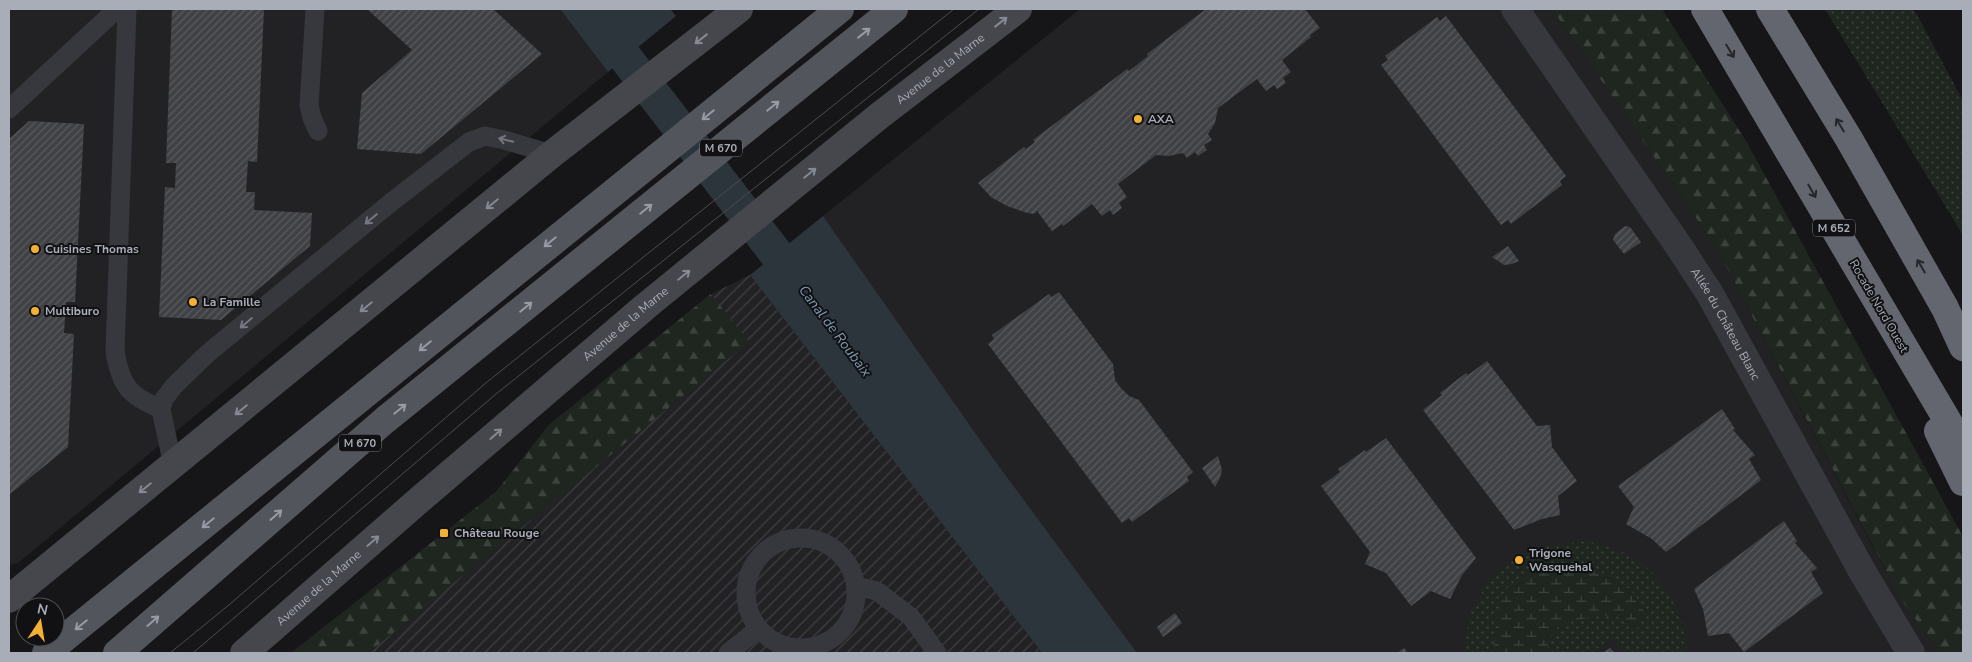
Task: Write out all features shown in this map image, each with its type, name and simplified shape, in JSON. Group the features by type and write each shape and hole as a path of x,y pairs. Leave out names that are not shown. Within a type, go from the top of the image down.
{"highway":[{"name":"Rocade Nord Ouest","path":"1705,9 1963,447"},
{"path":"1770,9 1963,338"},
{"path":"1945,308 1963,347"},
{"path":"1903,346 1932,418 1963,482"}],"main road":[{"name":"M 670","path":"46,653 300,448 588,211 840,9"},
{"name":"M 670","path":"117,653 386,420 894,9"}],"street":[{"path":"9,600 555,152 739,9"},
{"name":"Avenue de la Marne","path":"248,651 411,507 646,306 879,116 1018,9"},
{"name":"Allée du Château Blanc","path":"1515,9 1710,294 1862,571 1911,653"}],"lane":[{"path":"9,108 117,9"},
{"path":"127,9 115,352 119,373 126,388 142,402 161,409"},
{"path":"314,9 309,105 318,131"},
{"path":"173,466 161,409 164,399 174,386 207,354 389,204 469,142 485,136 555,152"},
{"path":"798,538 818,540 836,550 850,566 856,586 856,606 847,625 833,639 814,648 794,649 774,642 758,630 748,611 745,591 750,571 761,554 778,543 798,538"},
{"path":"856,586 877,591 911,617 937,653"},
{"path":"728,653 758,630"}],"shaded area":[{"path":"9,9 560,9 608,72 18,563 9,565"},
{"path":"1080,9 1552,9 1716,247 1884,568 1931,640 1943,653 1125,653 823,216"},
{"path":"750,275 1042,653 291,653 496,492 549,425 711,294"}],"green space":[{"path":"1552,9 1662,9 1746,141 1963,537 1963,653 1943,653 1930,639 1901,599 1716,247"},
{"path":"1825,9 1913,9 1916,13 1963,101 1963,235"},
{"path":"711,294 749,342 368,653 291,653 496,492 549,425"},
{"path":"1586,541 1622,552 1651,572 1673,601 1678,612 1686,636 1687,653 1626,653 1611,639 1591,653 1464,653 1470,613 1494,573 1522,554 1549,546"},
{"path":"1547,564 1584,567 1605,574 1621,583 1636,596 1641,604 1644,612 1643,620 1638,628 1632,627 1618,617 1589,618 1559,625 1549,641 1547,653 1493,653 1497,618 1505,591 1518,579"}],"water":[{"path":"560,9 670,9 676,16 608,72"},
{"path":"823,216 992,457 1137,653 1042,653 750,275"}],"building":[{"path":"172,9 264,9 257,162 248,161 246,192 255,192 254,210 312,213 310,246 221,320 159,317 165,187 175,188 176,163 166,163"},
{"path":"367,9 493,9 542,54 421,154 357,149 362,93 412,50"},
{"name":"AXA","path":"1206,9 1305,9 1320,28 1282,60 1291,72 1283,78 1286,83 1277,89 1274,85 1266,91 1257,79 1218,108 1215,123 1208,134 1212,140 1204,145 1207,150 1198,156 1195,152 1187,158 1183,153 1169,156 1156,155 1118,184 1127,197 1119,203 1122,208 1113,215 1110,210 1102,216 1092,204 1063,226 1062,224 1052,231 1037,211 1034,214 1027,213 1007,206 991,197 978,183 1024,147 1026,149 1035,142 1033,140 1127,69 1129,71 1148,56 1147,54"},
{"path":"1446,16 1566,176 1560,181 1562,185 1511,224 1508,220 1501,225 1381,65 1388,60 1385,56 1437,17 1440,21"},
{"path":"29,121 84,124 75,302 66,302 64,333 74,334 68,447 10,494 9,139"},
{"path":"1625,226 1630,227 1641,242 1624,254 1613,240 1615,234"},
{"path":"1508,246 1519,261 1504,265 1492,257"},
{"path":"1059,292 1113,364 1115,380 1120,387 1129,396 1139,400 1193,472 1187,477 1189,481 1132,522 1129,518 1122,523 988,344 994,339 992,335 1049,294 1052,297"},
{"path":"1487,361 1537,426 1550,425 1552,447 1577,481 1558,496 1560,515 1542,519 1514,530 1423,410 1442,395 1440,393 1466,373 1468,375"},
{"path":"1722,409 1735,429 1733,430 1755,455 1749,459 1761,480 1666,552 1652,539 1626,524 1634,507 1618,486"},
{"path":"1386,438 1476,558 1462,575 1450,599 1431,591 1411,606 1386,573 1365,564 1370,552 1321,486 1340,472 1338,469"},
{"path":"1218,456 1222,470 1215,487 1202,468"},
{"path":"1784,521 1797,541 1795,543 1817,568 1811,572 1823,593 1744,652 1729,633 1708,636 1703,609 1694,589"},
{"path":"1175,613 1182,623 1163,637 1157,627"},
{"path":"1404,648 1408,653 1397,653"},
{"path":"1610,648 1615,653 1603,653"}],"waterway":[{"name":"Canal de Roubaix","path":"588,9 804,290"}],"tram line":[{"path":"170,653 230,604 487,382 954,9"},
{"path":"193,653 496,394 979,9"}],"place":[{"name":"AXA","path":"1138,119"},
{"name":"Cuisines Thomas","path":"35,249"},
{"name":"La Famille","path":"193,302"},
{"name":"Multiburo","path":"35,311"},
{"name":"Château Rouge","path":"444,533"},
{"name":"Trigone Wasquehal","path":"1519,560"}]}
